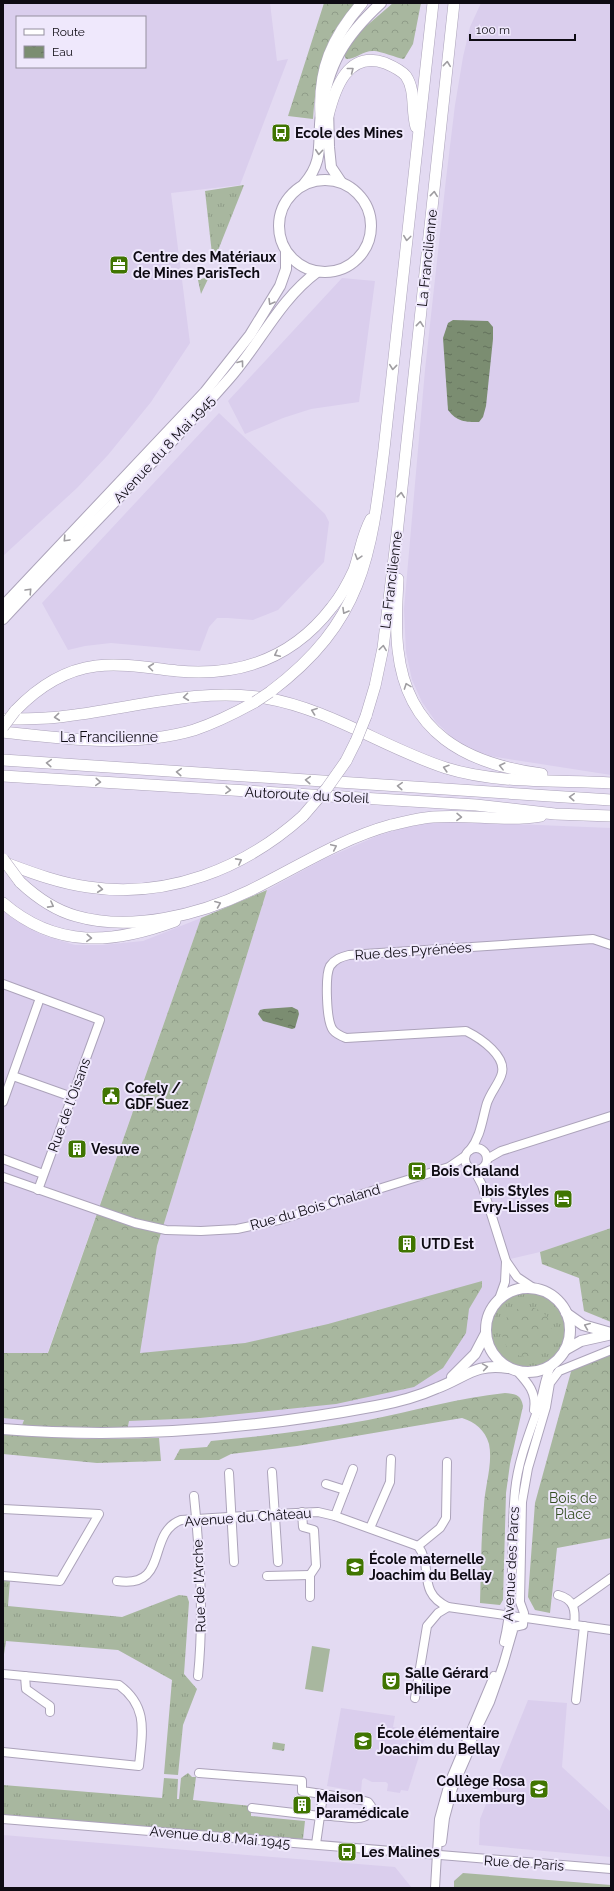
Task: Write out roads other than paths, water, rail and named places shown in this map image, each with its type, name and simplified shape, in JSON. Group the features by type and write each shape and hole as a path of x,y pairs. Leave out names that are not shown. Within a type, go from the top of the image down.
{"highway":[{"path":"324,116 320,88 324,69 333,42 362,3"},
{"name":"La Francilienne","path":"3,732 39,737 119,740 166,736 193,730 217,721 255,702 270,692 296,671 314,653 331,632 346,609 358,585 367,560 377,508 433,3"},
{"name":"La Francilienne","path":"3,860 34,874 87,887 120,890 161,886 202,877 241,861 265,846 303,816 327,788 346,761 366,716 376,686 383,648 397,534 454,3"},
{"path":"324,116 339,81 351,68 364,61 378,61 392,66 405,75 412,88 414,118 419,135"},
{"path":"3,727 15,711 44,686 56,678 81,669 122,665 190,672 232,670 256,664 282,652 309,632 338,600 354,570 367,527 377,508"},
{"path":"397,534 401,543 397,608 397,636 400,662 404,680 412,698 431,726 456,748 473,757 490,763 528,772 610,783"},
{"path":"3,719 59,717 196,696 243,696 265,698 309,709 337,720 419,758 459,771 508,778 610,783"},
{"path":"3,738 39,737"},
{"name":"Autoroute du Soleil","path":"3,760 611,800"},
{"name":"Autoroute du Soleil","path":"3,776 476,805 555,814 611,816"},
{"path":"3,903 27,921 67,936 93,938 142,932 203,910 249,891 350,840 391,825 434,817 523,819 555,814"},
{"path":"3,860 20,882 35,895 55,908 75,916 99,921 138,921 203,910"}],"main road":[{"name":"Avenue du 8 Mai 1945","path":"3,606 205,392 250,335 280,286 286,269 286,252 279,234 278,222 281,209 288,198 304,184 313,173 318,158 324,116 325,90 334,64 347,39 361,22 381,3"},
{"name":"Avenue du 8 Mai 1945","path":"341,182 331,166 324,116 329,97 340,61 353,38 369,21 390,3"},
{"name":"Avenue du 8 Mai 1945","path":"286,252 305,268 316,272 335,271 352,263 368,244 371,225 367,207 361,196 352,188 341,182 328,179 316,180 304,184"},
{"name":"Avenue du 8 Mai 1945","path":"3,619 228,381 288,298 316,272"},
{"path":"438,1388 459,1372 470,1360 479,1348 486,1333 489,1313 499,1299 515,1290 535,1289 546,1292 556,1299 566,1313 583,1325 611,1334"},
{"path":"3,1428 97,1432 170,1431 249,1426 327,1416 404,1401 438,1388 478,1368 494,1366 534,1372 551,1366 565,1350 568,1341 570,1328 566,1313"},
{"path":"486,1333 489,1348 493,1355 512,1369"},
{"path":"565,1350 593,1337 611,1334"}],"street":[{"name":"Rue des Pyrénées","path":"468,1153 478,1137 489,1097 501,1076 503,1069 501,1061 496,1054 473,1034 466,1031 346,1038 338,1034 332,1029 329,1020 326,978 330,966 338,958 349,955 593,939 611,945"},
{"path":"3,984 40,998 3,1102"},
{"name":"Rue de l'Oisans","path":"38,1190 100,1020 40,998"},
{"path":"13,1076 72,1097"},
{"path":"449,1167 474,1148 483,1151 501,1151 611,1116"},
{"path":"478,1137 486,1163 482,1185"},
{"path":"449,1167 471,1168 486,1163 501,1151"},
{"path":"468,1153 471,1168 482,1185 506,1262 517,1277 535,1289"},
{"path":"3,1159 43,1174"},
{"name":"Rue du Bois Chaland","path":"3,1177 135,1223 166,1230 201,1231 237,1229 279,1220 449,1167"},
{"path":"499,1299 505,1282 506,1262"},
{"path":"442,1842 445,1818 453,1788 470,1749 473,1737 490,1702 503,1665 514,1626 522,1625 524,1617 520,1602 522,1502 529,1462 546,1407 550,1383 559,1371 611,1350"},
{"name":"Avenue des Parcs","path":"434,1888 439,1819 448,1783 494,1676 502,1653 510,1615 515,1490 519,1465 539,1405 547,1374 551,1366"},
{"name":"Avenue des Parcs","path":"512,1369 529,1385 533,1393 535,1404 532,1423"},
{"path":"370,1528 390,1482 391,1459"},
{"path":"447,1462 446,1518 440,1528 418,1546 422,1551 428,1588 436,1599 448,1607 611,1630"},
{"path":"335,1516 353,1469"},
{"path":"272,1472 278,1562"},
{"path":"380,1473 390,1472"},
{"path":"229,1474 234,1562"},
{"path":"326,1484 345,1490"},
{"name":"Rue de l'Arche","path":"194,1496 201,1603 201,1642 198,1676"},
{"path":"3,1509 98,1514 60,1581 3,1576"},
{"path":"302,1512 303,1527 314,1530 316,1566 310,1575 310,1597"},
{"name":"Avenue du Château","path":"117,1581 130,1583 143,1579 151,1569 169,1528 181,1520 196,1518 318,1512 335,1516 418,1546"},
{"path":"267,1576 310,1575"},
{"path":"573,1605 611,1578"},
{"path":"558,1595 567,1598 573,1605 576,1614 574,1625"},
{"path":"415,1698 427,1626 438,1613 448,1607"},
{"path":"576,1700 584,1626"},
{"path":"3,1674 114,1683 124,1689 136,1703 142,1715 139,1766 3,1752"},
{"path":"25,1676 26,1689 50,1706 50,1712"},
{"path":"199,1773 302,1781 302,1791 368,1802 371,1806 371,1812 367,1817 359,1819 329,1814 320,1816 252,1808"},
{"path":"316,1844 323,1795"},
{"name":"Avenue du 8 Mai 1945","path":"3,1819 437,1855"},
{"name":"Rue de Paris","path":"437,1855 611,1869"}],"water":[{"path":"453,320 488,321 493,327 486,406 483,417 479,422 470,422 458,419 448,410 443,338 448,323"},
{"path":"292,1007 298,1010 299,1014 295,1028 292,1029 263,1021 258,1014 260,1010 264,1009"}],"place":[{"name":"Ecole des Mines","path":"281,133"},
{"name":"Centre des Matériaux de Mines ParisTech","path":"119,265"},
{"name":"Cofely / GDF Suez","path":"111,1096"},
{"name":"Vesuve","path":"77,1149"},
{"name":"Bois Chaland","path":"417,1171"},
{"name":"Ibis Styles Evry-Lisses","path":"563,1199"},
{"name":"UTD Est","path":"407,1244"},
{"name":"École maternelle Joachim du Bellay","path":"355,1567"},
{"name":"Salle Gérard Philipe","path":"391,1681"},
{"name":"École élémentaire Joachim du Bellay","path":"363,1741"},
{"name":"Collège Rosa Luxemburg","path":"539,1789"},
{"name":"Maison Paramédicale","path":"302,1805"},
{"name":"Les Malines","path":"347,1852"}],"park label":[{"name":"Bois de Place","path":"573,1506"}]}
